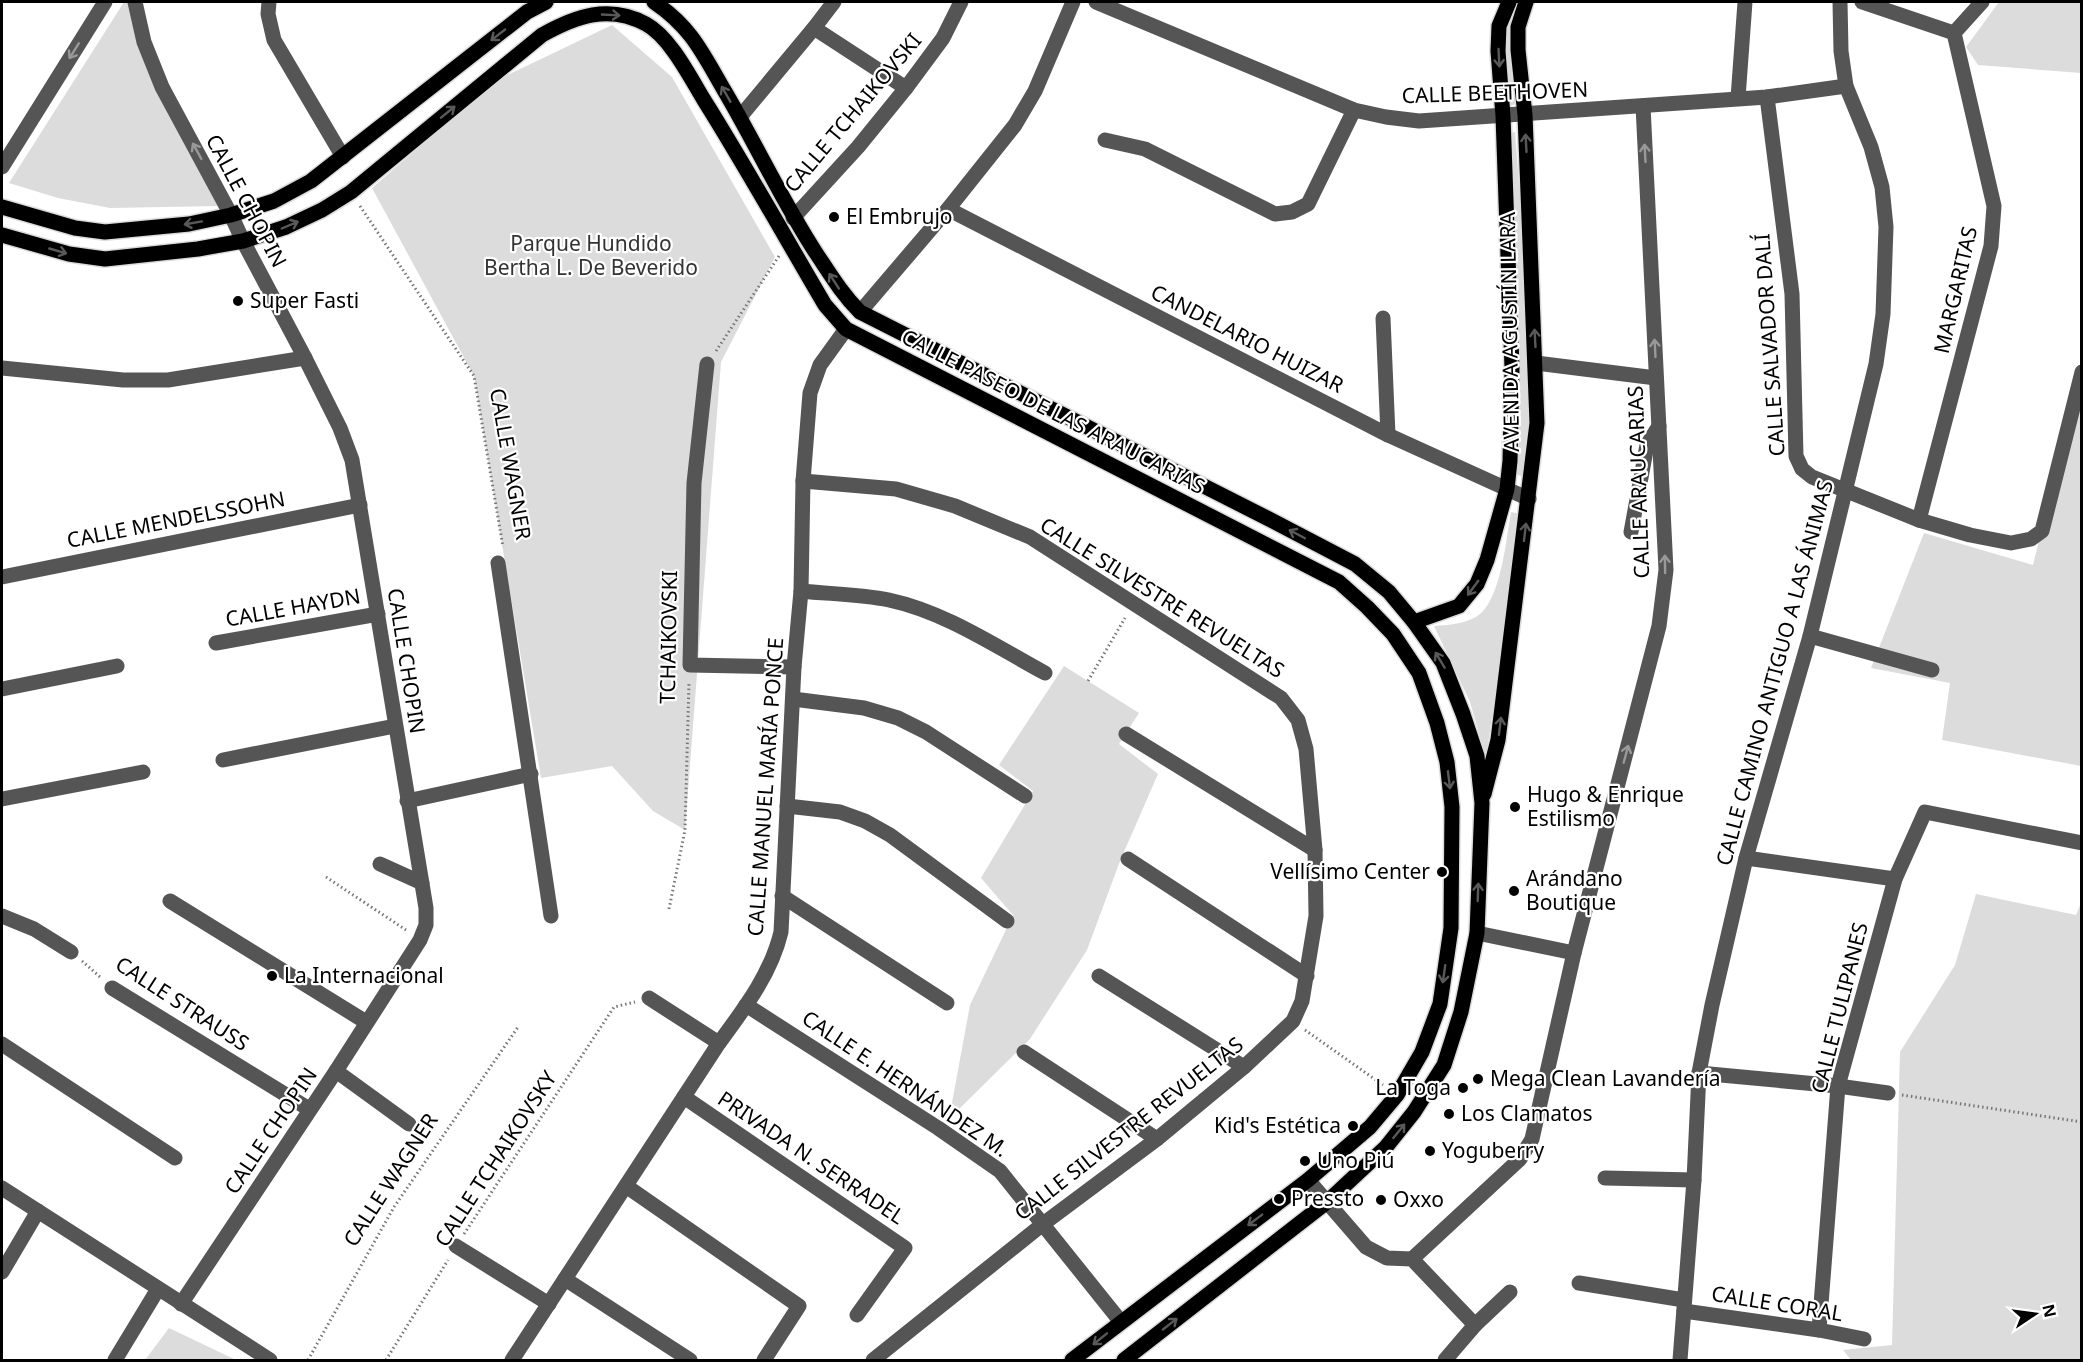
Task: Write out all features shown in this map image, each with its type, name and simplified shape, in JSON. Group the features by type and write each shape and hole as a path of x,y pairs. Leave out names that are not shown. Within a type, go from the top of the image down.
{"main road":[{"path":"2,207 75,228 105,232 189,224 231,215 274,201 311,181 527,12 546,2"},
{"name":"CALLE PASEO DE LAS ARAUCARIAS","path":"654,2 674,15 694,39 740,117 793,218 843,295 860,312 1355,564 1389,592 1414,622 1443,663 1463,714 1477,756 1482,803 1477,933 1461,1012 1444,1065 1414,1112 1386,1147 1327,1202 1124,1360"},
{"name":"AVENIDA AGUSTÍN LARA","path":"1414,622 1459,606 1477,584 1487,560 1507,489 1510,461 1512,368 1503,116 1498,51 1499,26 1509,2"},
{"name":"AVENIDA AGUSTÍN LARA","path":"1482,803 1498,740 1537,423 1536,363 1518,27 1526,2"},
{"name":"CALLE PASEO DE LAS ARAUCARIAS","path":"2,235 69,254 105,259 198,249 243,241 286,227 322,210 351,192 542,35 568,21 595,14 620,15 647,24 672,48 722,128 825,305 846,329 1339,582 1393,634 1419,673 1437,723 1447,762 1452,807 1451,928 1440,1004 1422,1052 1397,1095 1370,1127 1308,1180 1072,1360"},
{"path":"1256,539 1268,518"}],"street":[{"path":"2,167 105,2"},
{"name":"CALLE CHOPIN","path":"135,2 144,42 162,87 305,358 340,428 352,460 426,908 426,925 420,940 181,1304"},
{"path":"269,2 268,14 274,40 343,157"},
{"path":"740,117 834,2"},
{"name":"CALLE TCHAIKOVSKI","path":"793,218 858,147 906,88 943,38 961,2"},
{"path":"860,312 948,209 1015,124 1035,91 1073,2"},
{"name":"CALLE BEETHOVEN","path":"1096,2 1354,110 1419,121 1767,97 1846,86"},
{"path":"1738,98 1745,2"},
{"name":"CALLE CAMINO ANTIGUO A LAS ÁNIMAS","path":"1680,1360 1694,1180 1699,1073 1712,1005 1746,858 1810,636 1876,363 1883,314 1886,227 1882,187 1874,157 1846,86 1841,51 1840,2"},
{"path":"1862,2 1954,33 1982,2"},
{"path":"814,28 906,88"},
{"name":"MARGARITAS","path":"1919,520 1991,246 1994,206 1954,33"},
{"name":"CALLE SALVADOR DALÍ","path":"1767,97 1792,294 1796,456 1802,469 1812,477 1919,520 1970,535 2011,543 2031,539 2042,531 2082,372"},
{"name":"CALLE ARAUCARIAS","path":"1412,1259 1520,1159 1532,1139 1574,953 1659,626 1666,570 1643,106"},
{"path":"1106,140 1145,148 1275,214 1292,212 1308,204 1354,110"},
{"name":"CANDELARIO HUIZAR","path":"948,209 1388,435 1529,499"},
{"path":"1383,318 1388,435"},
{"name":"CALLE MANUEL MARÍA PONCE","path":"512,1360 746,1005 768,969 776,950 781,932 794,667 801,591 803,481 810,393 820,365 846,329"},
{"path":"2,368 123,380 168,380 305,358"},
{"path":"1536,363 1656,378"},
{"name":"TCHAIKOVSKI","path":"690,665 694,483 707,364"},
{"path":"1630,532 1647,445 1659,426"},
{"name":"CALLE SILVESTRE REVUELTAS","path":"803,481 896,489 955,506 1030,537 1281,698 1298,720 1306,749 1315,850 1316,916 1302,1001 1293,1021 1244,1067 1157,1139 1043,1224 873,1360"},
{"name":"CALLE MENDELSSOHN","path":"2,577 360,505"},
{"name":"CALLE WAGNER","path":"501,558 551,916"},
{"path":"801,591 888,600 919,609 951,622 1045,673"},
{"name":"CALLE HAYDN","path":"216,643 378,614"},
{"path":"1810,636 1932,670"},
{"path":"690,665 794,667"},
{"path":"2,689 117,666"},
{"path":"793,699 864,708 898,718 927,732 1025,796"},
{"path":"223,760 395,726"},
{"path":"1125,734 1315,850"},
{"path":"2,799 143,772"},
{"path":"407,801 531,774"},
{"path":"787,806 840,812 866,821 890,835 1007,921"},
{"name":"CALLE TULIPANES","path":"1819,1330 1838,1086 1895,879 1925,812 2082,843"},
{"path":"1746,858 1895,879"},
{"path":"1128,859 1307,976"},
{"path":"380,864 422,883"},
{"path":"782,897 947,1003"},
{"path":"170,900 366,1022"},
{"path":"2,916 34,929 72,951"},
{"path":"1477,933 1574,953"},
{"path":"1099,976 1244,1067"},
{"name":"CALLE STRAUSS","path":"112,988 309,1109"},
{"path":"649,998 719,1043"},
{"name":"CALLE E. HERNÁNDEZ M.","path":"746,1005 938,1128 1000,1171 1121,1322"},
{"path":"2,1044 175,1158"},
{"path":"1024,1052 1157,1139"},
{"path":"336,1071 409,1124"},
{"path":"1699,1073 1888,1093"},
{"name":"PRIVADA N. SERRADEL","path":"684,1097 905,1248 857,1314"},
{"path":"1605,1178 1694,1180"},
{"path":"1308,1180 1365,1247 1387,1258 1412,1259 1475,1324"},
{"path":"626,1186 800,1306 764,1360"},
{"path":"2,1188 270,1360"},
{"path":"2,1272 38,1211"},
{"path":"456,1246 549,1304"},
{"path":"565,1279 690,1360"},
{"name":"CALLE CORAL","path":"1579,1283 1864,1339"},
{"path":"115,1360 158,1289"},
{"path":"1445,1360 1475,1324 1510,1292"}],"path":[{"name":"CALLE WAGNER","path":"351,192 474,376 501,558"},
{"path":"707,364 788,242"},
{"path":"1088,681 1134,603"},
{"name":"TCHAIKOVSKI","path":"669,909 685,830 690,665"},
{"path":"326,877 420,940"},
{"name":"CALLE STRAUSS","path":"72,951 112,988"},
{"name":"CALLE TCHAIKOVSKY","path":"387,1360 456,1246 614,1007 649,998"},
{"path":"1293,1021 1397,1095"},
{"name":"CALLE WAGNER","path":"308,1360 394,1207 518,1027"},
{"path":"1888,1093 2082,1122"}],"green space":[{"path":"124,2 135,2 219,206 110,208 58,198 9,183"},
{"path":"1517,2 1527,2 1519,103 1510,106 1503,26"},
{"path":"1999,2 2081,2 2081,73 1978,65 1966,47"},
{"name":"Parque Hundido Bertha L. De Beverido","path":"612,25 672,77 775,257 721,362 685,830 653,811 612,766 541,778 474,376 372,188 495,81"},
{"path":"1515,132 1528,348 1526,478 1514,473 1520,380 1517,282 1502,135"},
{"path":"2081,370 2081,766 1942,740 1950,683 1871,668 1924,533 2033,565"},
{"path":"1511,512 1521,514 1486,758 1470,702 1434,626 1466,621 1476,617 1484,610 1497,585"},
{"path":"1064,666 1139,713 1119,744 1158,774 1120,861 1087,950 1030,1039 949,1119 970,1005 1013,915 981,878 1033,791 999,765"},
{"path":"1976,894 2076,915 2081,903 2081,1360 1851,1360 1843,1350 1892,1345 1900,1052 1955,965"},
{"path":"169,1328 236,1360 145,1360"}],"place":[{"name":"El Embrujo","path":"834,217"},
{"name":"Super Fasti","path":"238,301"},
{"name":"Hugo & Enrique Estilismo","path":"1515,807"},
{"name":"Vellísimo Center","path":"1442,872"},
{"name":"Arándano Boutique","path":"1514,891"},
{"name":"La Internacional","path":"272,976"},
{"name":"Mega Clean Lavandería","path":"1478,1079"},
{"name":"La Toga","path":"1463,1088"},
{"name":"Los Clamatos","path":"1449,1114"},
{"name":"Kid's Estética","path":"1353,1126"},
{"name":"Yoguberry","path":"1430,1151"},
{"name":"Uno Piú","path":"1305,1161"},
{"name":"Pressto","path":"1279,1199"},
{"name":"Oxxo","path":"1381,1200"}]}
